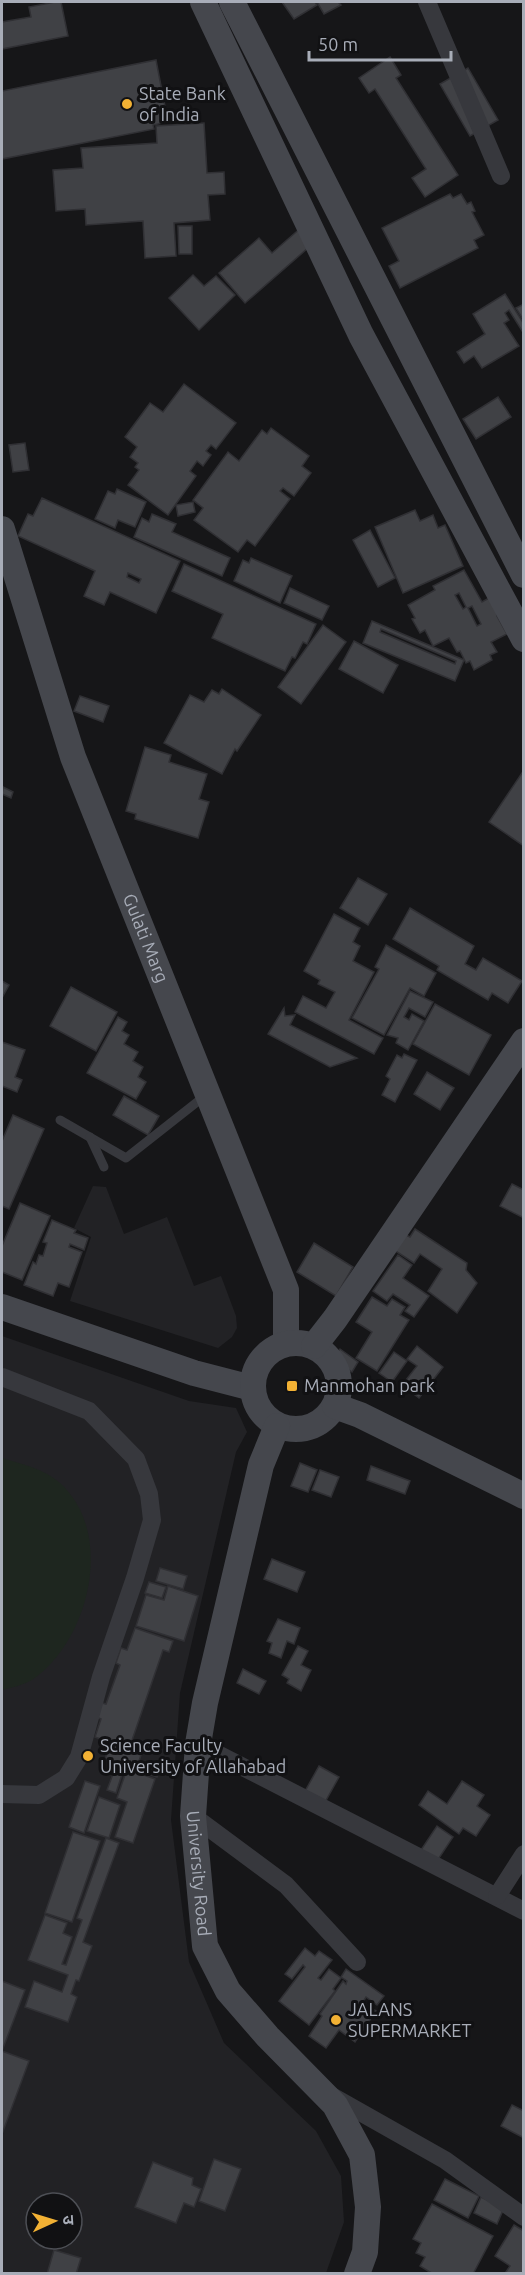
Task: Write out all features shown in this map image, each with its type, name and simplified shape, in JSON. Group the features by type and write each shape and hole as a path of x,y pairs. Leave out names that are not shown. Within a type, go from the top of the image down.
{"street":[{"path":"203,2 361,335 524,639"},
{"path":"232,2 524,575"},
{"path":"427,2 501,176"},
{"name":"Gulati Marg","path":"2,529 73,757 286,1290 286,1343"},
{"path":"314,1346 335,1319 524,1041"},
{"path":"2,1307 194,1373 252,1388"},
{"path":"300,1342 314,1346 328,1356 337,1371 339,1389 335,1406 325,1419 310,1428 293,1430 277,1426 259,1410 252,1388 254,1373 261,1359 272,1349 286,1343 300,1342"},
{"path":"2,1377 89,1411 136,1459 149,1494 152,1520 101,1677 79,1757 66,1778 39,1795 2,1794"},
{"path":"335,1406 360,1415 524,1496"},
{"name":"University Road","path":"277,1426 261,1465 205,1703 198,1744 193,1816 206,1946 228,1991 268,2037 335,2105 362,2155 368,2207 365,2252 357,2274"},
{"path":"198,1744 524,1911"},
{"path":"193,1816 286,1885 357,1962"},
{"path":"497,1896 524,1854"},
{"path":"321,2090 445,2160 524,2217"}],"lane":[{"path":"60,1120 126,1158 207,1094"},
{"path":"90,1137 104,1167"}],"shaded area":[{"path":"93,1186 106,1187 124,1234 167,1217 194,1286 221,1276 236,1316 237,1328 232,1337 218,1348 70,1301 91,1237 74,1228"},
{"name":"Science Faculty University of Allahabad","path":"2,1336 189,1401 236,1408 247,1432 236,1452 180,1693 171,1820 189,1962 224,2043 316,2131 341,2176 344,2222 326,2273 2,2274"},
{"path":"2,1458 40,1471 60,1483 77,1505 87,1530 91,1557 88,1586 81,1614 68,1640 52,1662 32,1680 2,1690"}],"building":[{"path":"61,2 68,36 2,49 2,22 31,17 29,7"},
{"path":"282,2 315,2 317,5 294,19"},
{"path":"317,2 338,2 341,5 324,14"},
{"path":"390,57 401,75 396,78 458,175 425,197 412,178 426,169 375,89 369,93 359,78"},
{"path":"156,60 168,122 153,125 154,129 2,159 2,91"},
{"path":"468,68 498,120 470,136 440,84"},
{"path":"204,123 207,173 224,172 225,194 208,195 210,220 174,223 176,256 145,258 143,221 86,225 85,209 56,211 53,170 83,168 81,148 157,143 156,126"},
{"path":"450,194 453,198 461,194 467,204 471,202 475,211 472,212 484,235 474,240 478,248 400,288 389,266 399,261 382,228"},
{"path":"178,226 192,226 192,254 179,254"},
{"path":"303,226 316,241 245,303 219,273 259,238 272,253"},
{"path":"193,275 204,286 216,276 235,295 199,330 169,298"},
{"path":"505,294 524,324 524,334 509,310 505,313 509,320 504,323 519,346 482,368 474,356 464,363 457,352 485,334 473,314"},
{"path":"524,304 524,321 516,308"},
{"path":"184,384 236,423 216,449 211,445 206,451 211,455 203,466 197,461 190,471 196,476 168,515 128,485 139,470 135,467 138,463 130,457 137,447 125,437 150,403 163,412"},
{"path":"498,397 511,417 476,439 463,419"},
{"path":"271,428 309,456 302,466 311,473 294,496 283,488 280,491 290,499 255,546 247,540 238,552 194,520 203,508 193,500 228,452 239,461 262,430 267,434"},
{"path":"25,443 29,470 13,472 9,445"},
{"path":"117,489 146,502 135,527 118,520 115,528 95,519 108,491 115,494"},
{"path":"42,498 180,561 156,613 110,592 104,605 84,596 95,571 18,536 28,514 33,516","holes":["128,573 141,579 139,583 127,577"]},
{"path":"193,502 195,512 178,516 176,505"},
{"path":"415,510 420,521 433,515 438,528 445,525 463,566 403,593 375,527"},
{"path":"152,514 176,524 172,532 230,558 222,576 134,537 142,518 149,522"},
{"path":"370,530 395,578 378,587 353,540"},
{"path":"251,558 292,576 280,603 234,581 243,560 249,563"},
{"path":"184,564 316,624 307,644 303,642 285,671 212,638 223,614 172,591"},
{"path":"464,570 482,602 498,593 497,616 507,634 491,642 497,652 490,655 492,660 474,670 470,661 466,663 449,638 433,646 425,630 420,633 412,619 415,618 408,605 435,590 433,586","holes":["459,593 466,607 463,609 455,595","472,606 481,624 477,626 468,608"]},
{"path":"290,588 329,606 322,620 284,603"},
{"path":"372,621 464,660 455,681 363,643","holes":["381,629 456,661 455,664 380,632"]},
{"path":"323,625 346,642 301,704 278,687"},
{"path":"354,641 398,665 383,693 339,669"},
{"path":"222,689 261,715 237,751 235,749 222,774 164,743 190,695 204,702 212,690 219,694"},
{"path":"80,696 109,706 103,722 74,711"},
{"path":"145,747 171,755 169,762 207,774 199,799 209,802 198,838 135,819 136,814 126,811"},
{"path":"524,770 524,846 489,822"},
{"path":"3,787 13,792 11,798 2,794"},
{"path":"358,878 387,894 368,925 340,908"},
{"path":"410,908 474,946 465,964 476,970 483,958 522,981 508,1003 492,993 488,1000 437,970 439,966 393,939"},
{"path":"334,914 360,928 353,942 360,946 353,961 374,972 349,1020 383,1038 374,1054 295,1012 303,996 326,1008 335,992 318,984 320,980 304,971"},
{"path":"386,945 436,973 424,996 410,988 384,1035 352,1018 379,969 375,967"},
{"path":"2,981 9,985 2,998"},
{"path":"71,987 117,1012 96,1051 50,1026"},
{"path":"410,991 433,1002 425,1017 409,1008 404,1017 409,1020 412,1014 424,1021 408,1050 396,1043 398,1038 387,1035"},
{"path":"435,1004 491,1035 469,1075 413,1044"},
{"path":"284,1008 285,1016 295,1015 290,1025 357,1058 330,1067 268,1034"},
{"path":"118,1017 127,1022 122,1031 129,1035 124,1044 138,1052 133,1061 143,1067 138,1077 146,1082 136,1099 87,1073"},
{"path":"2,1042 25,1050 15,1077 22,1080 17,1092 2,1086"},
{"path":"404,1054 417,1060 395,1102 382,1095 390,1079 386,1076 397,1055 402,1058"},
{"path":"427,1072 454,1088 440,1110 414,1094"},
{"path":"124,1096 159,1116 148,1135 113,1115"},
{"path":"13,1115 44,1129 9,1209 2,1206 2,1141"},
{"path":"512,1184 524,1190 524,1218 500,1206"},
{"path":"20,1203 50,1216 22,1280 2,1272 2,1246"},
{"path":"52,1220 88,1238 84,1250 70,1244 69,1247 82,1252 69,1287 58,1283 53,1296 24,1285 33,1262 36,1264 39,1255 43,1256 47,1243 43,1242"},
{"path":"415,1229 467,1263 466,1270 477,1283 457,1313 428,1291 442,1269 420,1254 414,1263 394,1250 404,1234 410,1237"},
{"path":"314,1243 353,1267 336,1296 297,1272"},
{"path":"398,1255 412,1265 403,1278 429,1296 414,1317 405,1311 410,1305 393,1294 387,1301 373,1291"},
{"path":"372,1297 387,1306 392,1299 405,1307 400,1315 409,1320 377,1371 356,1358 372,1332 356,1322"},
{"path":"417,1346 443,1367 419,1398 402,1385 417,1366 407,1359"},
{"path":"340,1349 358,1362 352,1372 334,1360"},
{"path":"394,1352 407,1361 392,1382 379,1373"},
{"path":"300,1463 317,1470 308,1492 291,1486"},
{"path":"371,1466 410,1481 405,1494 367,1480"},
{"path":"320,1470 339,1477 331,1497 312,1490"},
{"path":"272,1559 305,1572 297,1592 264,1579"},
{"path":"160,1568 187,1576 183,1589 156,1581"},
{"path":"149,1582 166,1587 162,1598 145,1593"},
{"path":"168,1586 198,1596 184,1641 136,1626 146,1595 164,1600"},
{"path":"278,1619 300,1628 294,1644 287,1641 281,1658 269,1653 272,1643 267,1641"},
{"path":"135,1628 173,1641 169,1652 163,1650 129,1749 95,1737 101,1719 96,1717 102,1703 106,1704 120,1665 116,1663 121,1648 127,1650"},
{"path":"298,1646 308,1651 301,1665 311,1670 301,1691 287,1683 289,1679 282,1675"},
{"path":"243,1669 266,1681 259,1694 237,1683"},
{"path":"110,1745 141,1755 136,1770 105,1759"},
{"path":"141,1765 159,1771 157,1777 139,1771"},
{"path":"116,1766 124,1768 116,1793 107,1790"},
{"path":"319,1766 339,1777 324,1804 304,1793"},
{"path":"127,1769 155,1779 133,1843 115,1837 127,1802 117,1798"},
{"path":"85,1781 100,1786 84,1833 69,1827"},
{"path":"462,1781 484,1795 477,1806 490,1815 476,1836 463,1828 459,1834 419,1805 428,1791 447,1804"},
{"path":"99,1797 120,1805 109,1838 87,1831"},
{"path":"437,1826 453,1837 437,1861 421,1850"},
{"path":"73,1832 100,1841 72,1922 45,1913"},
{"path":"106,1838 119,1843 83,1942 92,1946 79,1981 76,1980 71,1994 77,1997 68,2022 25,2007 34,1981 62,1992 68,1975 28,1960 45,1915 67,1923 63,1933 72,1937 62,1964 66,1965 82,1920 77,1918"},
{"path":"305,1948 315,1956 319,1951 332,1960 318,1978 321,1980 329,1969 341,1978 333,1989 335,1991 309,2025 279,2001 305,1967 303,1965 292,1979 285,1974"},
{"path":"346,1969 384,1996 377,2005 366,1997 363,2002 376,2011 355,2042 339,2030 326,2048 309,2036 322,2016 320,2014 343,1981 346,1984 347,1981 341,1977"},
{"path":"2,1981 25,1990 2,2051"},
{"path":"2,2051 29,2061 2,2134"},
{"path":"512,2105 524,2111 524,2138 501,2126"},
{"path":"214,2159 241,2169 225,2211 199,2201"},
{"path":"153,2162 193,2178 192,2185 201,2189 194,2207 184,2203 176,2223 135,2207"},
{"path":"445,2179 479,2196 468,2218 434,2200"},
{"path":"481,2197 504,2208 497,2224 474,2213"},
{"path":"432,2204 493,2236 473,2274 433,2274 420,2266 425,2257 416,2253 421,2243 413,2239"},
{"path":"514,2225 524,2231 524,2274 508,2274 506,2272 510,2266 495,2256"},
{"path":"54,2251 81,2258 76,2274 47,2274"}],"place":[{"name":"State Bank of India","path":"127,104"},
{"name":"Manmohan park","path":"292,1386"},
{"name":"Science Faculty University of Allahabad","path":"88,1756"},
{"name":"JALANS SUPERMARKET","path":"336,2020"}]}
